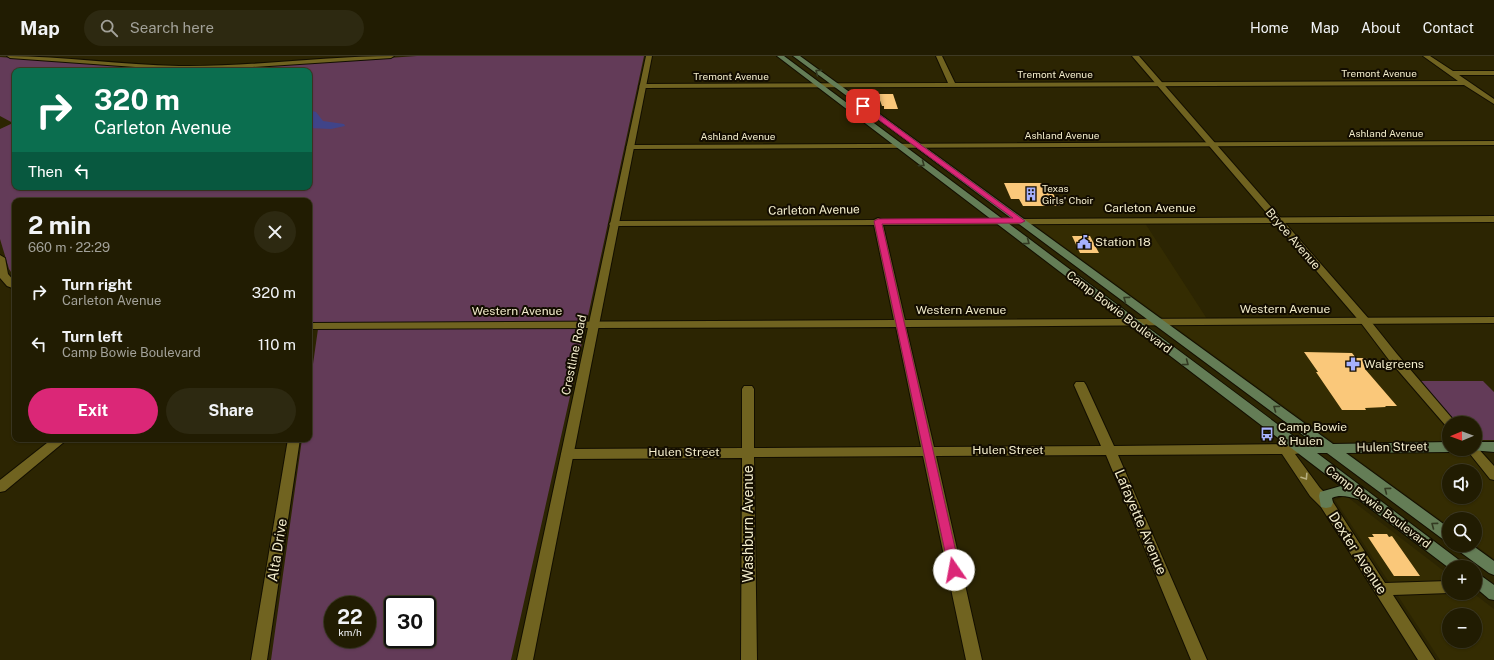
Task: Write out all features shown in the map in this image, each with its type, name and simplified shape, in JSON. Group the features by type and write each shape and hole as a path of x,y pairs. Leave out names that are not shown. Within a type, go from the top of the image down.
{"main road":[{"name":"Camp Bowie Boulevard","path":"780,56 1449,560"},
{"name":"Camp Bowie Boulevard","path":"796,56 1442,531"},
{"path":"1058,266 1074,260"},
{"name":"Hulen Street","path":"1301,449 1442,447"},
{"path":"1482,447 1494,447"},
{"path":"1326,503 1325,496 1331,492 1340,490 1351,491 1363,495"},
{"path":"1471,552 1494,569"}],"street":[{"path":"10,56 177,68 225,68 391,56"},
{"path":"265,65 274,56"},
{"name":"Crestline Road","path":"525,660 649,56"},
{"path":"940,56 953,86"},
{"name":"Bryce Avenue","path":"1135,56 1365,321 1392,357 1444,416"},
{"path":"1426,56 1494,102"},
{"path":"1451,73 1494,73"},
{"name":"Tremont Avenue","path":"643,86 1466,83"},
{"name":"Ashland Avenue","path":"630,147 1494,143"},
{"name":"Carleton Avenue","path":"614,224 878,221 1494,219"},
{"path":"878,221 974,660"},
{"path":"0,258 2,274 6,280 12,284"},
{"name":"Western Avenue","path":"312,326 1494,320"},
{"name":"Lafayette Avenue","path":"1080,385 1110,451 1199,660"},
{"name":"Washburn Avenue","path":"748,389 749,660"},
{"path":"0,487 56,442"},
{"name":"Alta Drive","path":"260,660 294,442"},
{"name":"Dexter Avenue","path":"1285,449 1315,492 1326,503 1428,660"},
{"name":"Hulen Street","path":"567,454 928,450 1110,451 1301,449"},
{"path":"1478,456 1494,474"},
{"path":"1382,589 1442,587"}],"shaded area":[{"path":"417,56 644,56 588,316 511,660 271,660 302,442 312,442 312,371 319,322 312,322 312,198 12,198 12,274 9,269 0,239 0,129 12,123 12,190 312,190 312,68 242,68"},
{"path":"0,57 146,68 12,68 12,122 0,116"},
{"path":"312,111 316,112 323,121 344,124 345,126 331,129 312,128"},
{"path":"1143,220 1209,322 1365,321 1450,416 1442,416 1442,456 1482,456 1482,452 1494,465 1494,559 1482,550 1482,512 1442,512 1442,521 1029,221"},
{"path":"1420,381 1483,381 1494,392 1494,440 1482,440 1482,416 1451,416"},
{"path":"1346,496 1442,570 1442,600 1482,600 1494,609 1494,660 1440,660 1335,500"}],"building":[{"path":"893,94 898,109 884,109 878,95"},
{"name":"Texas Girls' Choir","path":"1004,183 1047,183 1060,206 1023,206 1019,199 1011,199"},
{"name":"Station 18","path":"1072,236 1090,236 1099,253 1080,253"},
{"name":"Walgreens","path":"1304,352 1352,353 1356,358 1366,358 1375,369 1365,369 1397,406 1365,408 1366,410 1342,410"},
{"path":"1372,534 1387,534 1389,537 1392,536 1420,576 1394,576 1368,537 1374,537"}],"place":[{"name":"Texas Girls' Choir","path":"1031,194"},
{"name":"Station 18","path":"1084,242"},
{"name":"Walgreens","path":"1353,364"},
{"name":"Camp Bowie & Hulen","path":"1267,434"}],"route":[{"path":"863,106 1021,221 878,221 954,570"}]}
